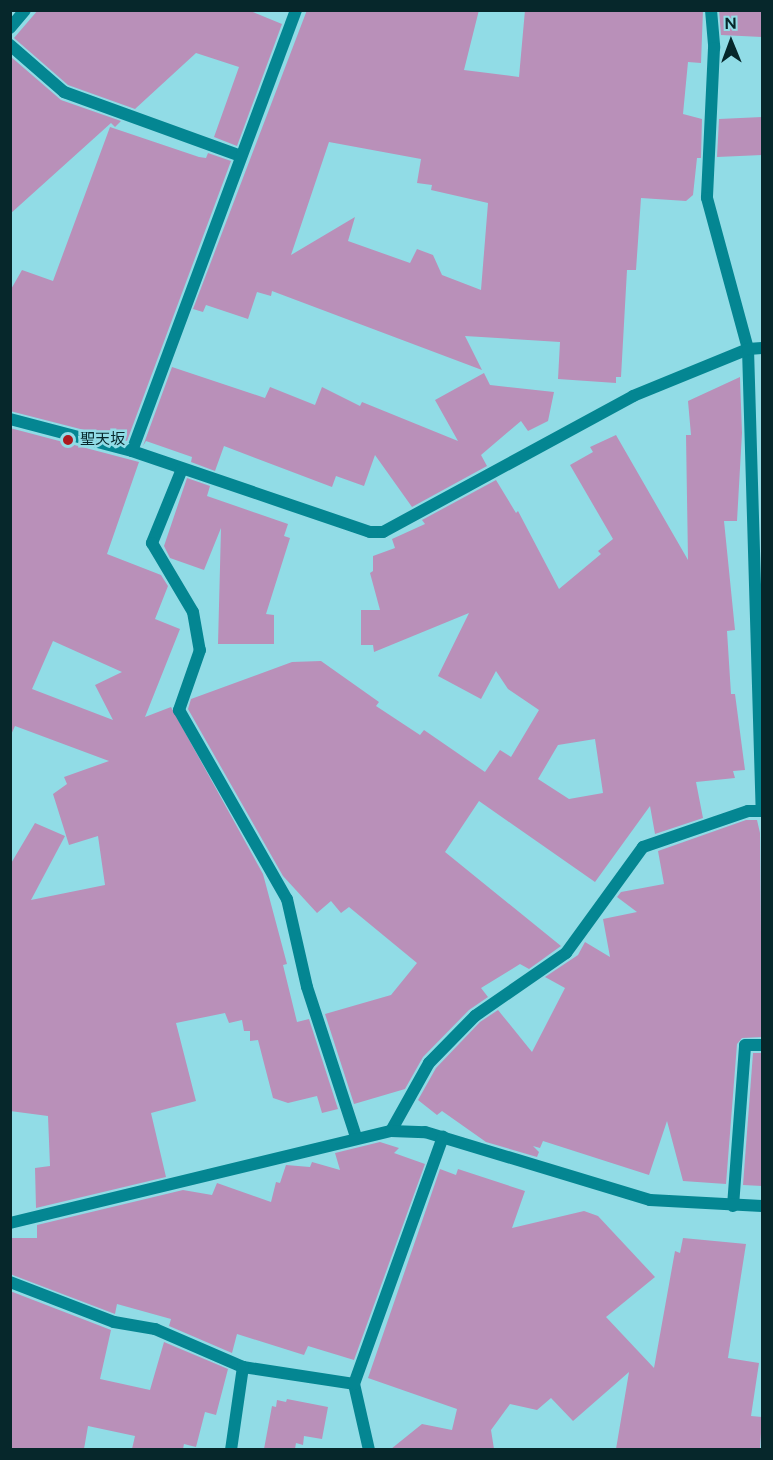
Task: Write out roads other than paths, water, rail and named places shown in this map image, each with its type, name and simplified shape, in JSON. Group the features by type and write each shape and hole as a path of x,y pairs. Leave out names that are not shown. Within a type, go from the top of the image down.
{"street":[{"path":"10,28 25,10"},
{"path":"132,451 296,10"},
{"path":"392,1131 429,1063 476,1016 566,953 643,847 748,811 762,811 748,350 707,198 714,48 711,10"},
{"path":"10,45 64,92 241,156"},
{"path":"10,418 132,451 182,470 370,532 383,532 633,396 748,350 762,348"},
{"path":"182,470 152,543 193,612 200,650 179,710 287,899 307,987 356,1137"},
{"path":"733,1206 745,1045 762,1045"},
{"path":"10,1223 356,1137 392,1131 443,1137 650,1200 762,1206"},
{"path":"369,1449 354,1384 443,1137"},
{"path":"10,1282 114,1322 155,1329 243,1367 354,1384"},
{"path":"231,1449 243,1367"}],"place":[{"name":"聖天坂","path":"68,440"}]}
